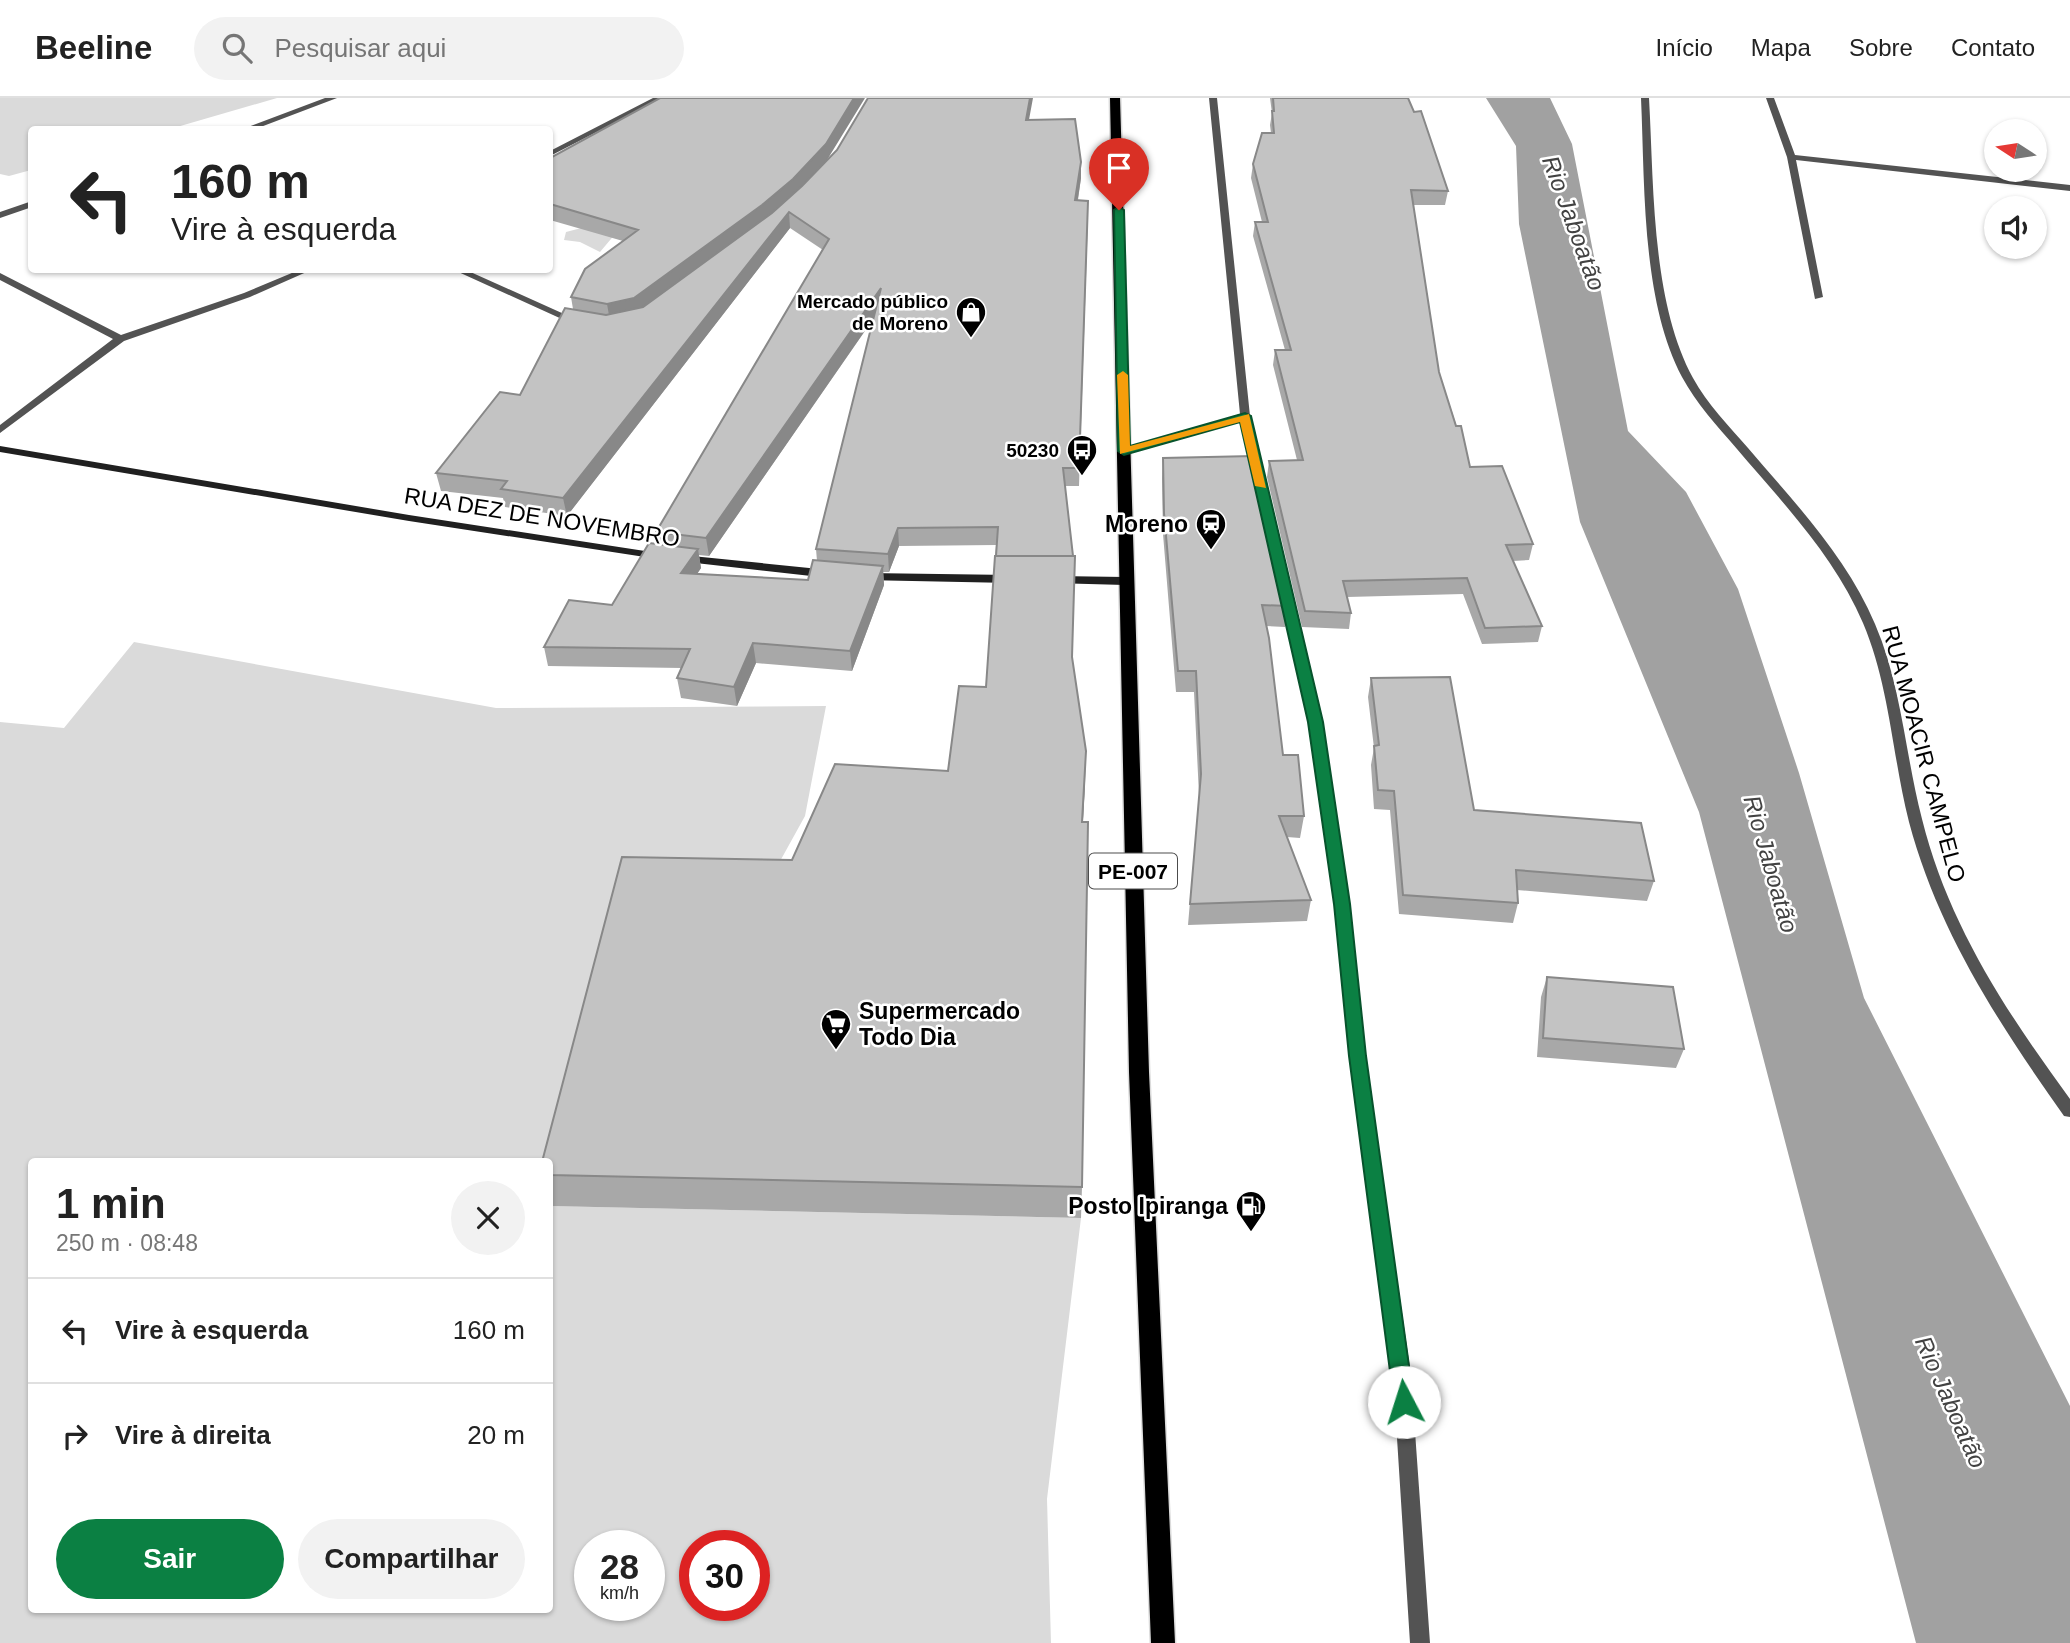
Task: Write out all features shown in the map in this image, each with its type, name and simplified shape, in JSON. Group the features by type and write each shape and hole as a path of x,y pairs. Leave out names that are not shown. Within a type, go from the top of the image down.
{"main road":[{"name":"PE-007","path":"1115,98 1139,1072 1163,1643"},
{"name":"RUA DEZ DE NOVEMBRO","path":"0,449 382,514 686,560 860,577 1028,580"},
{"path":"1042,580 1125,581"}],"street":[{"path":"255,126 333,98"},
{"path":"553,152 659,98"},
{"path":"1213,98 1245,416 1316,722 1340,891 1357,1056 1402,1375 1420,1643"},
{"name":"RUA MOACIR CAMPELO","path":"1645,98 1653,248 1682,367 1711,412 1830,553 1869,622 1892,700 1915,819 1937,892 1972,968 2070,1111"},
{"path":"1770,98 1791,158 1818,297"},
{"path":"1791,158 2070,188"},
{"path":"0,215 28,205"},
{"path":"0,429 120,339 247,295 299,273"},
{"path":"466,273 587,325"},
{"path":"0,276 120,339"},
{"path":"1124,451 1245,416"}],"shaded area":[{"path":"0,98 277,98 180,126 28,126 28,171 9,176 0,174"},
{"path":"589,226 616,233 600,252 580,242 564,240 566,232"},
{"path":"134,642 496,708 826,706 805,816 763,892 630,889 553,1193 553,1158 28,1158 28,1613 553,1613 553,1206 1081,1218 1047,1499 1051,1643 0,1643 0,722 64,728"}],"water":[{"name":"Rio Jaboatão","path":"1486,98 1550,98 1572,144 1628,431 1686,492 1738,589 1799,773 1864,998 2070,1406 2070,1643 1916,1643 1699,812 1580,522 1519,224 1516,146"}],"building":[{"path":"660,98 854,98 826,144 793,179 762,205 634,298 607,304 571,297 585,269 638,230 553,205 553,156"},
{"path":"868,98 1030,98 1026,120 1075,119 1081,162 1075,200 1088,201 1079,468 1063,468 1073,556 996,556 998,527 898,528 888,554 816,549 881,288 706,538 656,532 829,239 789,212 563,498 501,489 507,481 436,473 500,392 520,395 565,308 606,315 643,307 772,213 802,186 837,150"},
{"path":"1273,98 1408,98 1414,112 1421,111 1448,191 1411,190 1439,372 1456,426 1461,426 1470,467 1502,466 1533,544 1506,545 1542,626 1485,628 1467,578 1343,581 1351,613 1305,611 1269,461 1303,460 1275,350 1291,350 1255,222 1268,222 1253,164 1262,133 1274,133"},
{"path":"1253,456 1288,606 1262,605 1269,638 1283,755 1298,755 1304,816 1279,816 1311,900 1190,904 1201,774 1196,671 1178,671 1164,513 1163,458"},
{"path":"649,543 698,549 681,573 808,580 813,560 883,566 850,651 753,643 734,687 677,678 690,649 544,647 569,600 612,605"},
{"name":"Supermercado Todo Dia","path":"995,556 1075,556 1072,657 1086,751 1082,822 1088,822 1082,1187 553,1175 553,1158 543,1158 622,857 792,860 835,764 948,771 959,686 986,687"},
{"path":"1450,677 1474,810 1641,823 1654,881 1516,870 1518,903 1403,895 1394,791 1378,790 1374,746 1379,745 1371,678"},
{"path":"1547,977 1673,987 1684,1049 1543,1038"}],"slow traffic":[{"path":"1123,375 1124,451 1245,416 1261,486"}],"place":[{"name":"Mercado público de Moreno","path":"971,339"},
{"name":"50230","path":"1082,477"},
{"name":"Moreno","path":"1211,551"},
{"name":"Supermercado Todo Dia","path":"836,1051"},
{"name":"Posto Ipiranga","path":"1251,1233"}],"route":[{"path":"1119,210 1124,451 1245,416 1316,722 1342,904 1357,1056 1404,1402"}]}
